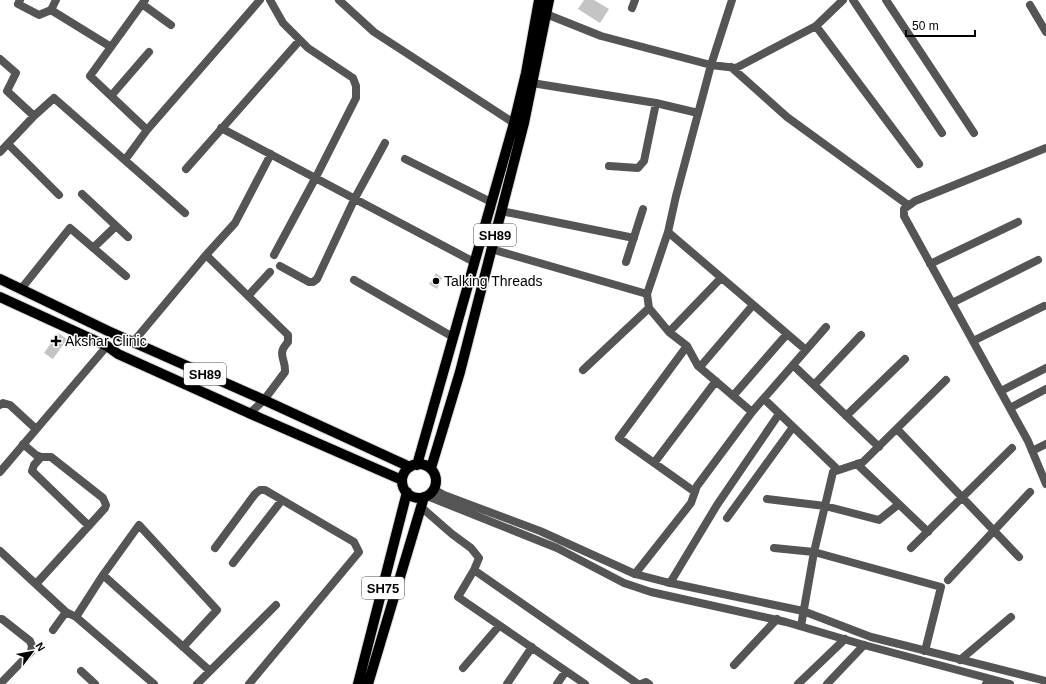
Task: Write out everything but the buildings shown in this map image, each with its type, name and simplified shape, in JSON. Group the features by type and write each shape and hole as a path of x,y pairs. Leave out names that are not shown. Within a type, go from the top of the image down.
{"main road":[{"name":"SH89","path":"0,280 108,331 134,341 235,388 413,466 453,337 514,123 527,67 538,0"},
{"name":"SH89","path":"430,468 460,372 524,123 549,0"},
{"name":"SH89","path":"0,297 107,346 118,354 249,414 402,480"},
{"path":"422,464 430,468 436,476 435,486 426,497 412,496 405,490 402,480 405,471 413,466 422,464"},
{"name":"SH75","path":"358,684 407,492"},
{"name":"SH75","path":"368,684 426,497"}],"street":[{"path":"20,0 18,4 39,16 51,10 56,0"},
{"path":"125,160 148,130 260,0"},
{"path":"270,0 283,23 308,48 353,78 356,86 356,98 274,255"},
{"path":"339,0 374,32 514,123"},
{"path":"732,0 711,65 676,196 668,232 647,294 649,308 669,332 687,346 700,367 752,412"},
{"path":"546,14 601,36 711,65 736,68 816,26 843,0"},
{"path":"854,0 942,133"},
{"path":"886,0 974,133"},
{"path":"148,130 90,76 144,2 171,25"},
{"path":"1030,5 1046,32"},
{"path":"51,10 111,48"},
{"path":"816,26 919,164"},
{"path":"186,169 300,40"},
{"path":"111,96 149,52"},
{"path":"0,59 16,73 7,91 34,116"},
{"path":"731,67 787,117 908,206"},
{"path":"532,83 656,103 698,114"},
{"path":"0,152 34,116 54,98 185,213"},
{"path":"609,166 638,168 642,165 656,103"},
{"path":"221,128 474,262"},
{"path":"280,266 309,282 313,282 317,279 355,198 384,143"},
{"path":"8,144 59,195"},
{"path":"1046,148 915,201 904,209 904,216 1001,391 1032,451 1046,484"},
{"path":"134,341 206,255 235,223 271,154"},
{"path":"405,160 491,202"},
{"path":"82,194 128,237"},
{"path":"626,262 643,209"},
{"path":"501,211 634,238"},
{"path":"930,264 1018,222"},
{"path":"93,248 116,226"},
{"path":"21,290 70,228 126,276"},
{"path":"668,232 806,350"},
{"path":"491,249 647,294"},
{"path":"206,255 288,335 289,339 281,355 285,372 264,400 249,414"},
{"path":"952,303 1038,260"},
{"path":"248,296 270,272"},
{"path":"669,332 721,278"},
{"path":"354,280 453,337"},
{"path":"700,367 753,305"},
{"path":"973,341 1044,306"},
{"path":"583,370 649,308"},
{"path":"635,574 691,503 697,486 752,412 826,327"},
{"path":"733,396 787,334"},
{"path":"814,385 861,335"},
{"path":"0,470 107,346"},
{"path":"687,346 619,438 695,492"},
{"path":"846,416 905,359"},
{"path":"793,365 878,447"},
{"path":"1001,391 1046,368"},
{"path":"800,626 814,552 833,472 863,462 946,380"},
{"path":"654,463 716,381"},
{"path":"1010,408 1046,389"},
{"path":"764,399 838,470"},
{"path":"0,405 10,405 36,429"},
{"path":"670,583 717,505 779,414"},
{"path":"727,518 793,427"},
{"path":"897,429 1019,557"},
{"path":"23,444 36,455 41,457 51,457 103,498 106,505 105,508 36,584"},
{"path":"1032,451 1046,444"},
{"path":"911,548 1012,448"},
{"path":"41,457 34,465 32,471 89,526"},
{"path":"857,464 928,532"},
{"path":"215,548 256,494 260,490 265,490 354,542 360,552 249,684"},
{"path":"948,580 1030,492"},
{"path":"426,497 444,495 540,531 635,574 670,583 803,611 871,637 1046,681"},
{"path":"426,497 452,534 472,548 479,558 474,570 458,597 585,684"},
{"path":"426,497 557,548 632,586 651,592 777,619 987,680 1010,684"},
{"path":"767,499 825,506 879,520 899,504"},
{"path":"233,563 282,500"},
{"path":"76,616 139,525 217,610 183,647"},
{"path":"774,548 814,552 941,586 925,651"},
{"path":"0,551 66,612 76,616 154,684"},
{"path":"474,570 640,684 646,682 649,684"},
{"path":"103,575 210,671"},
{"path":"197,684 276,605"},
{"path":"53,630 66,612"},
{"path":"960,660 1011,617"},
{"path":"0,619 30,641 32,646 31,652 0,684"},
{"path":"734,665 777,619"},
{"path":"463,668 499,626"},
{"path":"798,684 845,639"},
{"path":"827,684 864,645"},
{"path":"507,684 532,647"},
{"path":"984,666 987,680"},
{"path":"81,671 94,684"},
{"path":"557,684 566,671"}],"place":[{"name":"Talking Threads","path":"436,281"},
{"name":"Akshar Clinic","path":"56,341"}]}
